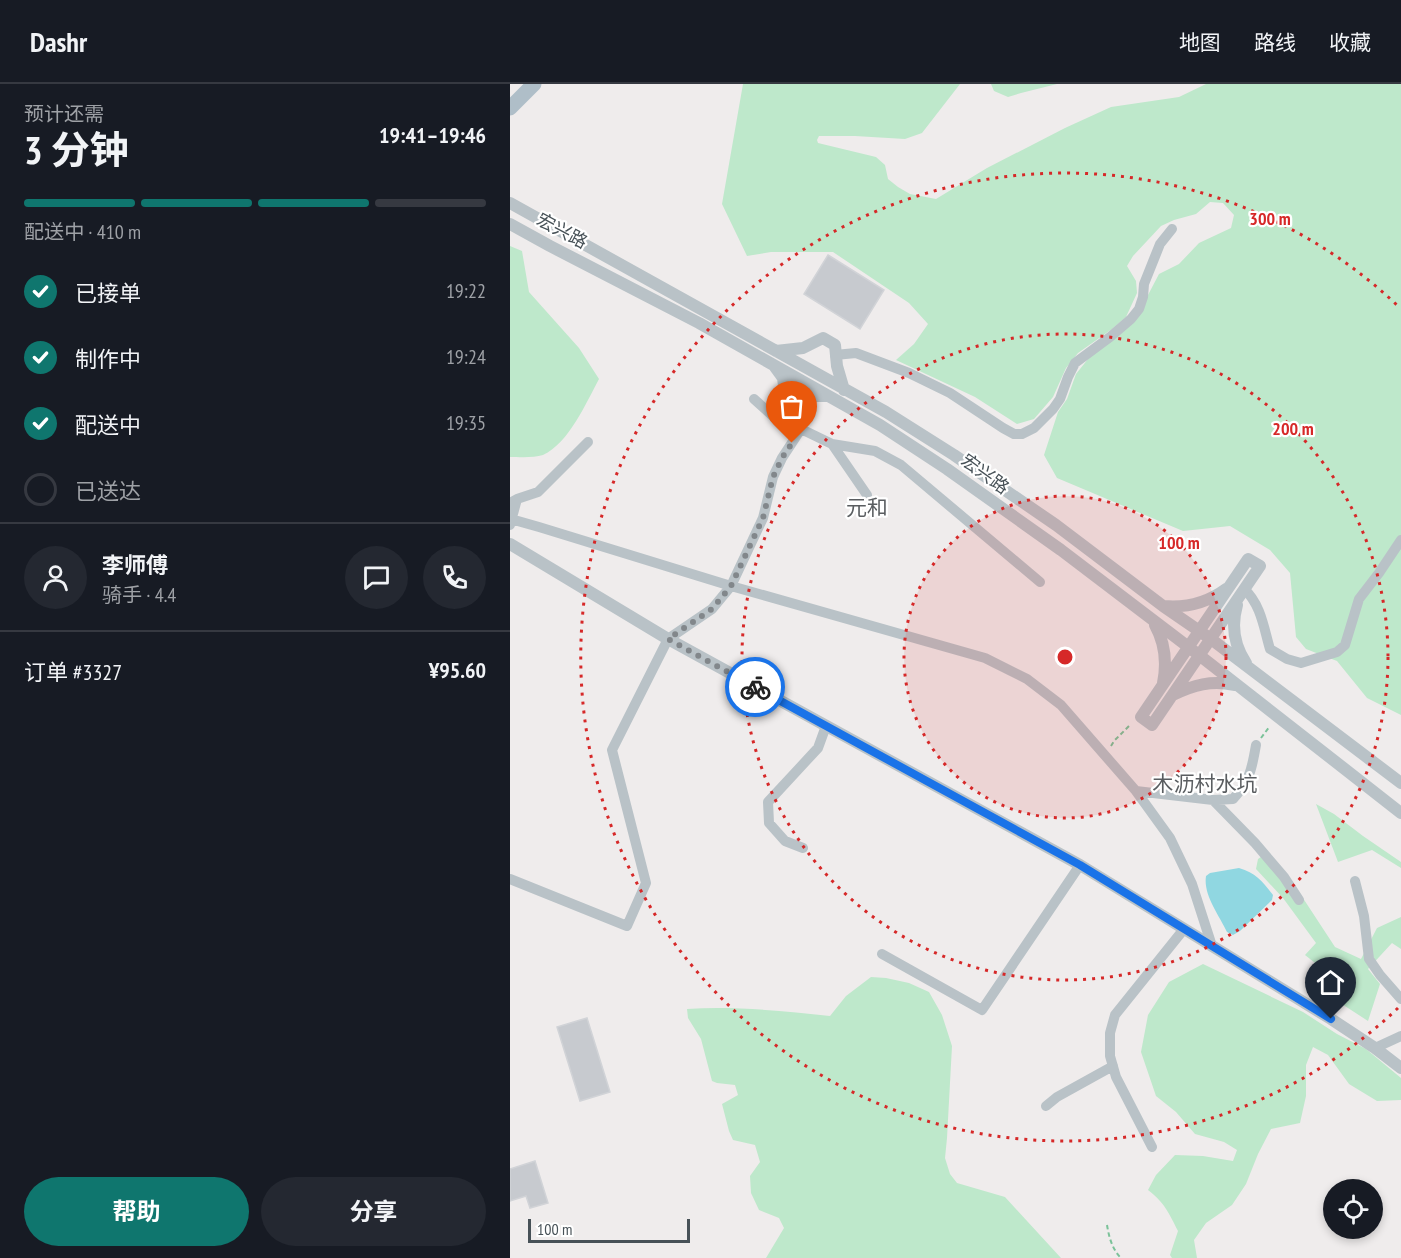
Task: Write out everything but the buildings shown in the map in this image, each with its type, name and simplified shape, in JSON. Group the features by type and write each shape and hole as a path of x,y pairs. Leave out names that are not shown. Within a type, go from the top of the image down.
{"main road":[{"path":"513,106 534,84"}],"street":[{"name":"宏兴路","path":"510,203 886,412 954,455 1056,525 1401,783"},
{"name":"宏兴路","path":"510,224 699,323 880,425 947,469 1061,550 1401,813"},
{"path":"836,355 856,353 909,373 950,393 1014,434 1022,434 1034,428 1053,409 1060,399 1075,363 1110,337 1139,309 1144,284 1160,244 1172,229"},
{"path":"776,351 803,348 823,338 835,345 843,390"},
{"path":"772,364 783,378 785,393 797,400 815,395 828,396"},
{"path":"754,399 775,418 832,444 876,451 901,465 1040,582"},
{"path":"510,879 627,926 646,883 612,750 668,639 712,609 731,586 763,518 773,477 801,429"},
{"path":"588,442 538,492 514,501 511,523 539,527 731,586 985,658 1027,679 1062,705 1136,791 1170,838 1192,884 1212,946"},
{"path":"832,444 867,495"},
{"path":"1243,592 1252,596 1257,605 1270,650 1301,663 1337,652 1345,645 1359,599 1401,540"},
{"path":"510,544 668,639 1080,865 1331,1019 1401,1068"},
{"path":"1141,717 1152,725 1167,692 1188,648 1248,558 1260,566 1211,639 1167,692"},
{"path":"1163,606 1183,606 1202,602 1218,595 1231,584"},
{"path":"1243,592 1235,612 1234,630 1239,651 1250,669"},
{"path":"1153,621 1164,651 1167,692"},
{"path":"1167,692 1218,682 1236,686"},
{"path":"803,848 785,841 769,823 768,802 818,748 826,726"},
{"path":"1136,791 1212,800 1233,799 1241,791 1251,773 1256,745"},
{"path":"1212,800 1284,876 1299,900"},
{"path":"882,954 982,1011 1080,865"},
{"path":"1354,881 1364,916 1370,959 1380,975 1401,999"},
{"path":"1152,1147 1116,1077 1110,1056 1110,1033 1115,1015 1184,929"},
{"path":"1375,1048 1401,1036"},
{"path":"1046,1106 1057,1097 1113,1066"}],"path":[{"path":"1105,756 1113,741 1141,717"},
{"path":"1256,745 1276,717"},
{"path":"1107,1225 1110,1239 1121,1258"}],"green space":[{"path":"743,84 960,84 922,133 905,139 819,136 817,140 818,143 876,157 885,165 888,179 898,187 910,194 936,199 987,168 1111,107 1179,97 1206,84 1401,84 1401,715 1367,698 1337,661 1306,649 1296,637 1290,573 1270,550 1230,526 1183,531 1057,478 1044,455 1058,412 1067,399 1076,374 1088,359 1148,295 1159,274 1179,264 1199,243 1231,228 1234,215 1223,203 1210,202 1196,214 1161,226 1133,256 1127,266 1136,281 1137,293 1126,317 1078,353 1066,368 1053,397 1034,419 1017,424 975,397 896,360 914,344 928,324 909,303 833,252 771,252 747,256 722,204"},
{"path":"991,84 1057,84 1008,97 994,91"},
{"path":"510,246 522,251 529,292 579,348 599,379 569,432 552,449 535,457 510,457"},
{"path":"1316,804 1334,814 1401,862 1401,868 1372,850 1338,862"},
{"path":"1268,852 1297,889 1335,947 1361,959 1377,928 1401,917 1401,949 1392,943 1368,969 1380,984 1368,1021 1331,997 1339,982 1305,955 1316,943 1283,898 1256,869 1258,859"},
{"path":"1203,964 1303,1012 1366,1049 1401,1078 1401,1100 1377,1101 1349,1084 1328,1055 1313,1047 1306,1065 1306,1096 1300,1123 1271,1129 1246,1184 1232,1205 1206,1223 1194,1240 1197,1258 1172,1258 1170,1255 1178,1231 1169,1213 1148,1190 1156,1175 1175,1155 1203,1156 1233,1161 1237,1150 1224,1142 1195,1134 1176,1112 1156,1096 1141,1052 1148,1015 1169,982"},
{"path":"871,977 909,983 929,992 942,1015 952,1046 945,1158 950,1174 957,1183 1005,1197 1061,1258 766,1258 784,1228 779,1218 759,1210 751,1193 750,1176 760,1162 755,1145 733,1140 722,1104 738,1095 735,1085 712,1081 701,1039 688,1018 687,1009 741,1009 830,1016 846,996"}],"water":[{"path":"1239,868 1258,878 1273,895 1272,900 1233,935 1227,932 1212,905 1207,890 1206,876 1210,873"}],"way so far":[{"path":"755,687 668,639 712,609 731,586 763,518 773,477 792,443"}],"district":[{"name":"元和","path":"867,508"},
{"name":"木沥村水坑","path":"1205,784"}],"route":[{"path":"755,687 1080,865 1331,1019"}]}
